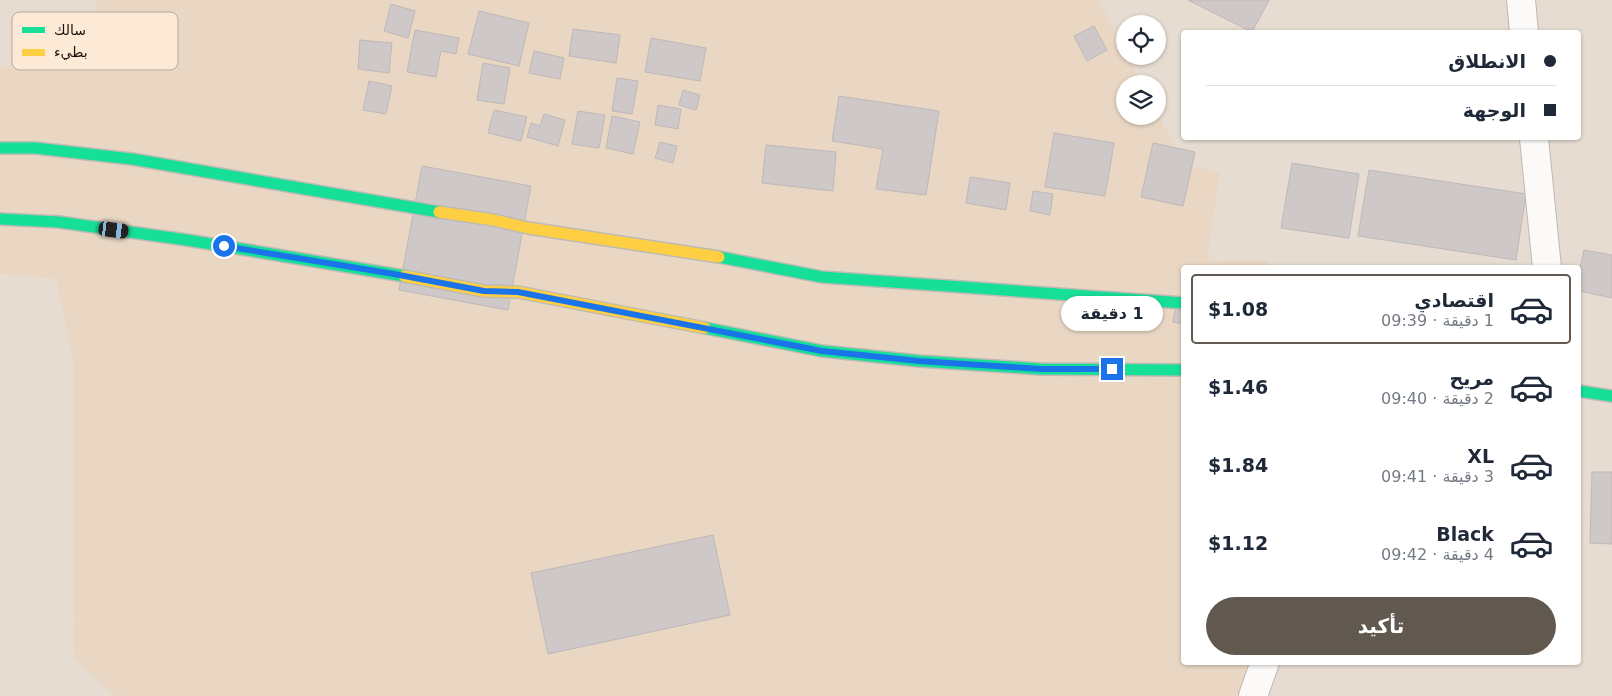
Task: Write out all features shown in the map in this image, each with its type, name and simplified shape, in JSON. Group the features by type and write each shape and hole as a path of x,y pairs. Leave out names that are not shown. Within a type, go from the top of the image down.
{"highway":[{"path":"0,148 35,148 132,159 395,205 494,220 528,228 734,259 822,276 1181,303"},
{"path":"0,219 58,222 187,240 394,274 484,291 518,292 822,351 919,361 1032,368 1181,370"},
{"path":"1581,391 1612,396"}],"street":[{"path":"1521,0 1524,30"},
{"path":"1534,140 1547,265"},
{"path":"1253,696 1264,665"}],"shaded area":[{"path":"97,0 1099,0 1116,33 1116,65 1132,65 1138,75 1116,75 1116,125 1164,125 1184,165 1220,172 1208,252 1210,261 1268,260 1268,265 1181,265 1181,665 1248,665 1237,696 114,696 74,657 73,359 56,279 0,274 0,68 12,65 12,70 178,70 178,12 94,12"}],"building":[{"path":"1188,0 1269,0 1253,30 1248,30"},
{"path":"391,4 415,11 408,38 384,31"},
{"path":"479,11 529,23 519,66 468,54"},
{"path":"1094,26 1107,50 1087,61 1074,36"},
{"path":"573,29 620,35 616,63 569,56"},
{"path":"415,30 459,38 456,54 441,51 436,77 407,72"},
{"path":"651,38 706,48 700,81 645,72"},
{"path":"360,40 392,43 389,73 358,69"},
{"path":"534,51 564,58 560,79 529,73"},
{"path":"483,63 510,68 504,104 477,100"},
{"path":"617,78 638,81 632,114 612,111"},
{"path":"369,81 392,86 386,114 363,110"},
{"path":"683,90 700,95 696,110 679,105"},
{"path":"839,96 939,111 926,195 876,189 883,149 832,141"},
{"path":"658,105 681,109 678,129 655,125"},
{"path":"494,110 527,117 521,141 488,133"},
{"path":"578,111 605,115 599,148 572,144"},
{"path":"544,114 565,120 558,146 527,137 531,123 540,126"},
{"path":"612,116 640,122 633,154 606,148"},
{"path":"1054,133 1114,143 1105,196 1045,187"},
{"path":"660,142 677,146 673,163 655,158"},
{"path":"1153,143 1195,152 1183,206 1141,197"},
{"path":"766,145 836,152 833,191 762,183"},
{"path":"1292,163 1359,174 1349,238 1281,228"},
{"path":"422,166 531,186 508,310 399,290"},
{"path":"1369,170 1526,194 1516,260 1358,236"},
{"path":"970,177 1010,183 1006,210 966,203"},
{"path":"1033,191 1053,194 1050,215 1030,211"},
{"path":"1584,250 1612,255 1612,298 1581,291 1581,265"},
{"path":"1176,305 1181,306 1181,323 1173,322"},
{"path":"1592,472 1612,472 1612,544 1590,543"},
{"path":"713,535 730,615 548,654 531,573"}],"traffic: fast":[{"path":"0,148 35,148 132,159 439,212"},
{"path":"0,219 59,222 187,240 404,276"},
{"path":"719,257 822,277 1181,303"},
{"path":"705,328 822,351 919,361 1041,369 1181,370"},
{"path":"1581,391 1612,396"}],"traffic: slow":[{"path":"439,212 494,220 528,228 719,257"},
{"path":"404,276 484,291 518,292 705,328"}],"route":[{"path":"224,246 484,291 518,292 822,351 919,361 1041,369 1112,369"}]}
